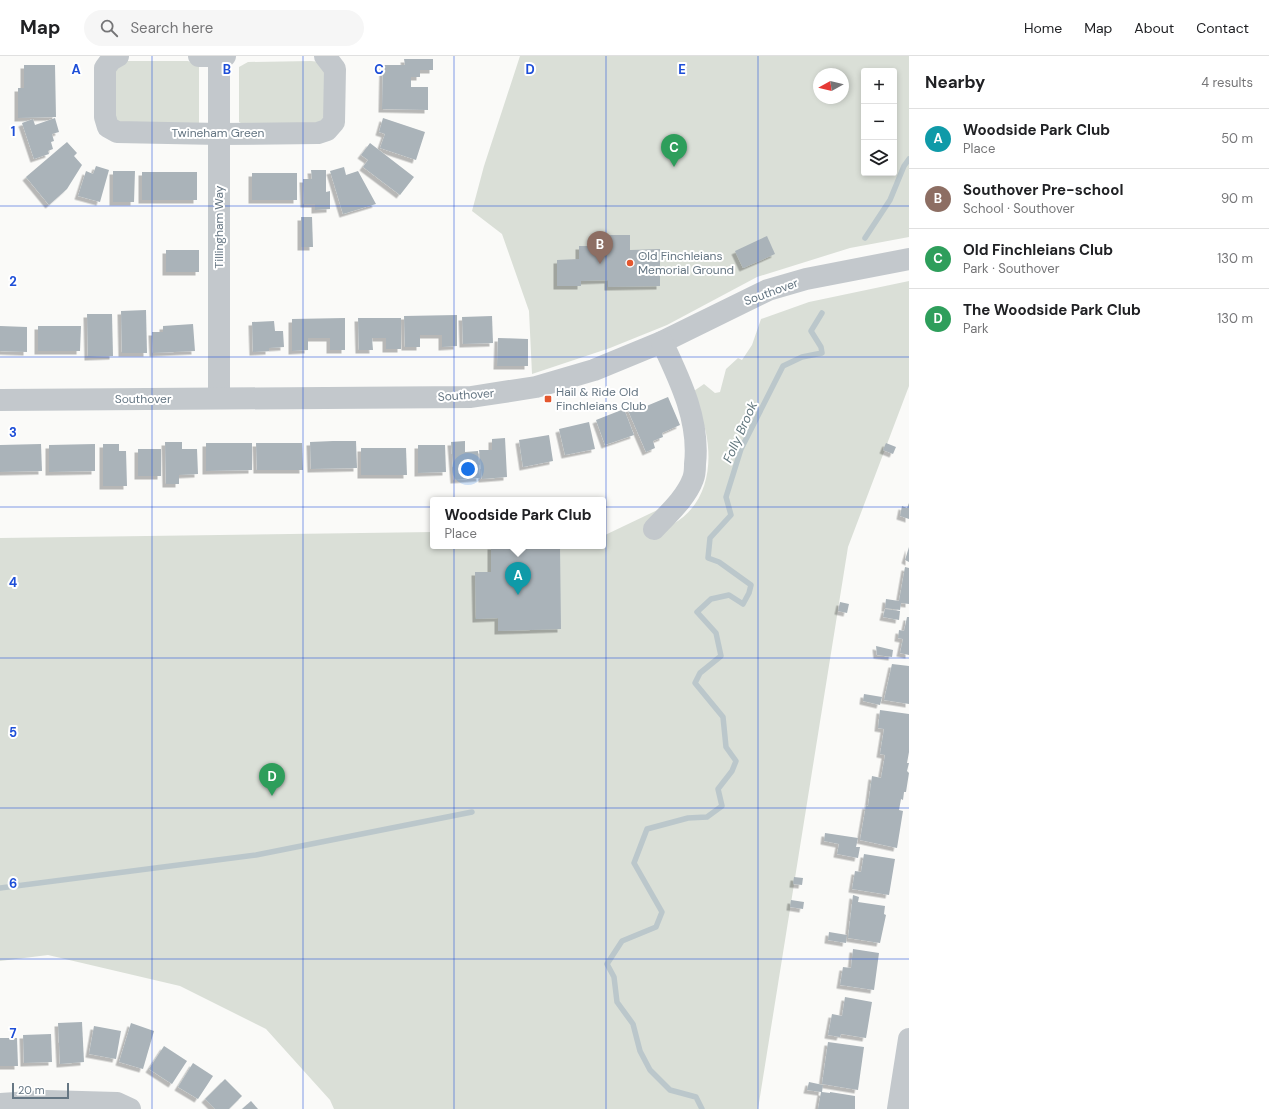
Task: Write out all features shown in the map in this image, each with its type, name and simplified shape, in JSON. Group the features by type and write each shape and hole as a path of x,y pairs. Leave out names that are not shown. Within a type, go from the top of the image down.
{"street":[{"name":"Twineham Green","path":"118,56 111,60 105,68 105,117 108,127 117,132 220,134 318,133 327,130 334,122 334,69 325,56"},
{"path":"199,56 225,56"},
{"name":"Tillingham Way","path":"219,56 219,398"},
{"name":"Southover","path":"0,400 471,397 536,387 594,370 662,342 768,290 806,279 909,259"},
{"path":"654,529 682,498 694,478 696,454 696,432 689,408 662,342"},
{"path":"902,1104 909,1039"},
{"path":"0,1104 46,1101 117,1103 130,1109"}],"shaded area":[{"path":"520,56 909,56 909,237 850,248 757,277 667,325 610,348 532,374 529,311 502,234 472,211 484,166"},
{"path":"121,61 188,61 199,66 199,123 114,123 112,69"},
{"path":"248,62 320,62 329,72 323,124 246,126 239,122 239,67"},
{"path":"909,281 909,386 848,547 758,1109 334,1109 330,1100 266,1029 180,986 48,955 0,961 0,538 430,532 430,549 606,549 606,535 670,504 673,524 693,507 700,496 707,472 708,446 705,428 691,393 704,384 715,393 720,392 726,369 738,358 742,360 752,345 761,319 809,302"}],"building":[{"path":"404,59 433,59 433,70 420,70 420,77 411,77 411,87 428,87 428,110 382,109 383,65 405,65"},
{"path":"24,65 55,65 56,117 18,118 18,88 24,88"},
{"path":"55,118 59,132 52,134 54,141 51,142 53,149 48,151 49,154 34,159 22,123 33,119 35,125"},
{"path":"383,118 425,132 416,160 380,148 385,134 379,132"},
{"path":"67,142 77,153 74,156 82,165 67,189 49,205 26,177"},
{"path":"370,143 414,177 400,195 363,167 368,160 361,155"},
{"path":"96,166 109,170 100,202 78,196 86,171 93,174"},
{"path":"344,167 346,175 358,171 376,204 343,214 330,171"},
{"path":"311,170 326,170 326,192 330,191 330,209 315,210 315,204 304,204 303,179 312,179"},
{"path":"113,171 135,171 134,202 113,202"},
{"path":"142,172 197,172 197,200 142,200"},
{"path":"252,173 297,173 297,200 252,200"},
{"path":"301,217 312,217 313,247 301,247"},
{"path":"594,235 630,235 630,250 660,249 660,286 608,287 608,280 581,281 581,286 557,286 557,260 579,259 579,246 594,246"},
{"path":"767,236 775,254 743,268 735,251"},
{"path":"166,250 199,250 199,272 166,272"},
{"path":"146,310 147,353 122,353 121,311"},
{"path":"87,314 112,314 113,356 88,357"},
{"path":"457,315 457,346 442,347 442,335 420,335 420,347 405,347 404,316"},
{"path":"492,316 493,343 463,344 462,317"},
{"path":"345,318 345,350 330,350 330,338 308,338 308,350 292,351 292,319"},
{"path":"358,318 401,318 401,349 386,349 386,338 372,338 373,350 359,350"},
{"path":"274,321 275,331 283,331 284,347 269,348 269,351 253,352 252,322"},
{"path":"193,324 195,351 153,353 152,332 163,332 163,326"},
{"path":"0,326 27,327 27,352 0,351"},
{"path":"38,326 81,326 80,351 38,351"},
{"path":"498,338 528,339 528,366 497,366"},
{"path":"668,397 680,425 662,433 663,437 653,441 655,448 646,452 627,408 635,405 637,410"},
{"path":"624,409 634,435 605,445 596,420"},
{"path":"589,422 595,449 565,455 559,429"},
{"path":"549,435 553,461 523,467 519,440"},
{"path":"505,438 507,477 482,479 479,450 492,450 492,439"},
{"path":"356,441 357,468 311,469 310,442"},
{"path":"465,441 465,452 478,451 480,478 454,480 451,442"},
{"path":"165,442 182,442 182,449 197,449 198,474 179,475 179,484 166,484"},
{"path":"206,443 252,443 252,470 206,471"},
{"path":"256,443 302,443 303,470 257,470"},
{"path":"886,443 896,447 893,454 883,450"},
{"path":"41,444 42,471 0,472 0,445"},
{"path":"95,444 95,471 49,472 49,445"},
{"path":"103,444 119,444 119,451 126,451 127,486 103,486"},
{"path":"418,445 445,445 446,472 418,473"},
{"path":"361,448 406,448 407,475 361,475"},
{"path":"138,449 161,449 161,476 138,476"},
{"path":"909,503 909,519 900,516 902,506 907,508"},
{"path":"909,547 909,562 905,560"},
{"path":"491,549 560,549 561,629 498,631 498,618 476,619 475,572 491,572"},
{"path":"905,567 909,568 909,604 901,603 900,610 885,608 886,599 899,601"},
{"path":"840,602 849,604 847,613 838,611"},
{"path":"885,609 900,611 899,620 883,617"},
{"path":"907,617 909,617 909,655 900,653 903,639 898,638 899,630 904,631"},
{"path":"876,646 893,650 892,657 877,655"},
{"path":"892,664 909,666 909,704 884,700"},
{"path":"864,694 882,697 880,705 863,701"},
{"path":"880,710 909,714 909,752 907,763 909,763 907,771 909,773 906,792 904,792 903,800 901,799 899,810 903,811 897,848 860,840 866,805 868,806 872,776 881,778 885,755 880,754 884,729 878,728"},
{"path":"825,833 858,838 856,847 860,847 858,858 837,854 839,844 824,841"},
{"path":"864,854 895,859 889,895 852,889 855,871 861,872"},
{"path":"794,877 803,878 802,885 793,884"},
{"path":"853,895 859,897 858,902 885,906 884,914 886,915 880,943 848,938"},
{"path":"791,900 804,902 803,909 790,907"},
{"path":"829,932 847,935 846,943 828,940"},
{"path":"853,949 879,953 874,990 840,985 843,967 851,968"},
{"path":"845,997 872,1002 866,1038 841,1034 840,1037 828,1035 832,1014 842,1016"},
{"path":"82,1022 84,1062 60,1064 58,1023"},
{"path":"131,1023 154,1031 143,1069 119,1062"},
{"path":"94,1026 121,1031 116,1059 89,1054"},
{"path":"51,1034 52,1062 24,1063 23,1035"},
{"path":"0,1038 17,1038 18,1066 0,1066"},
{"path":"828,1042 864,1047 858,1090 822,1084"},
{"path":"164,1046 187,1061 172,1084 149,1069"},
{"path":"193,1063 213,1076 198,1099 178,1087"},
{"path":"225,1079 242,1096 229,1109 215,1109 205,1099"},
{"path":"809,1082 823,1085 822,1092 855,1096 855,1109 818,1109 821,1092 807,1090"},
{"path":"251,1101 258,1109 242,1109"}],"waterway":[{"name":"Folly Brook","path":"865,238 890,200 904,166 909,159"},
{"name":"Folly Brook","path":"702,1109 696,1097 670,1090 650,1070 640,1051 633,1024 617,1002 614,977 607,964 622,941 656,927 662,912 634,863 647,829 688,818 707,817 722,806 718,789 732,771 736,761 726,747 723,717 695,683 700,673 721,656 716,633 697,612 711,599 729,595 743,604 749,593 751,585 719,562 708,558 710,538 731,515 726,497 741,449 783,366 802,357 822,353 821,347 811,331 822,313"},
{"path":"0,888 256,855 472,812"}],"place":[{"name":"Old Finchleians Club","path":"674,167"},
{"name":"Old Finchleians Memorial Ground","path":"630,263"},
{"name":"Southover Pre-school","path":"600,264"},
{"name":"Hail & Ride Old Finchleians Club","path":"548,399"},
{"name":"Woodside Park Club","path":"518,595"},
{"name":"The Woodside Park Club","path":"272,796"}]}
